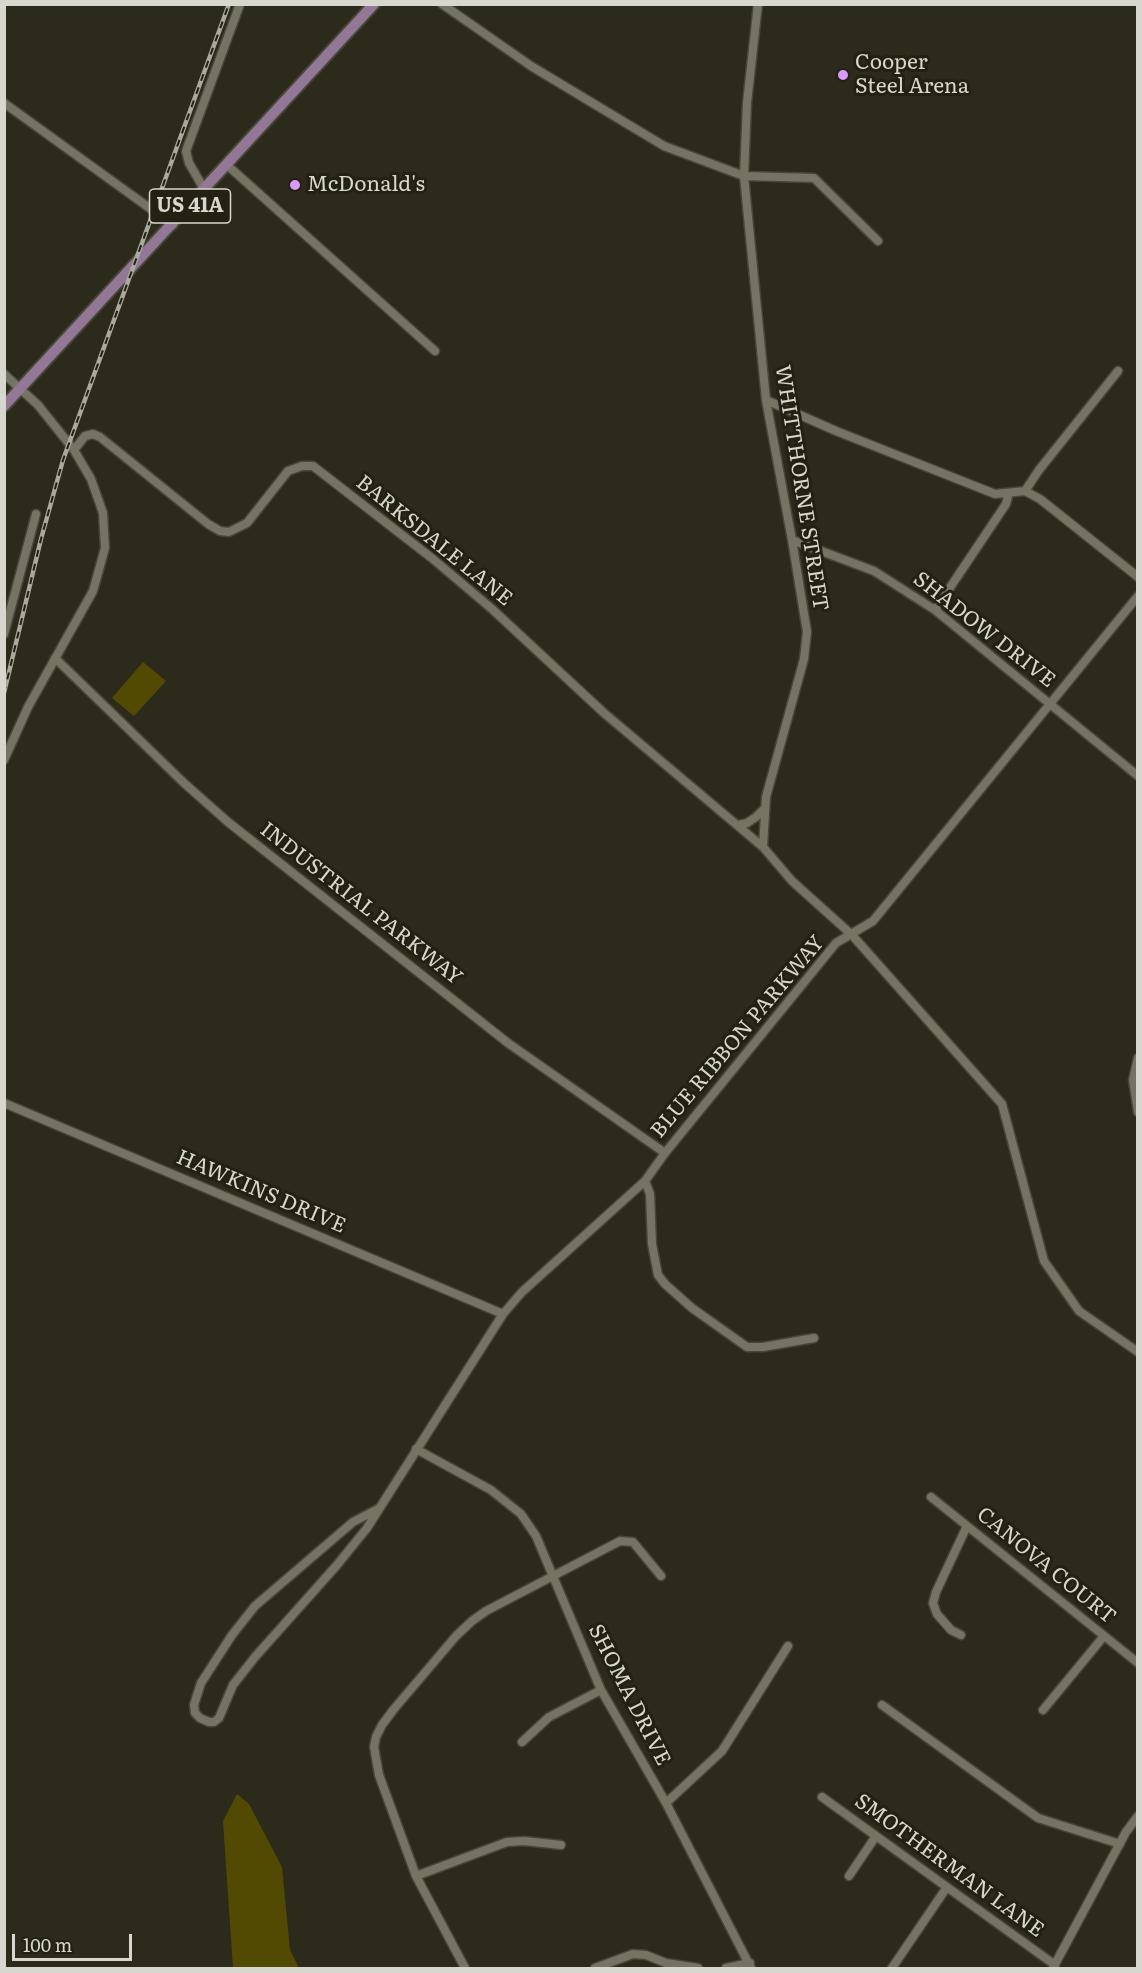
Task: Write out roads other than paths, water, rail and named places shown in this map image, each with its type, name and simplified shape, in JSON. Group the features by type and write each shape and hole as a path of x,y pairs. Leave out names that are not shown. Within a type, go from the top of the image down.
{"main road":[{"name":"US 41A","path":"4,406 374,4"}],"street":[{"path":"204,189 189,163 186,151 240,4"},
{"path":"442,4 531,66 664,146 744,176 814,178 878,241"},
{"name":"WHITTHORNE STREET","path":"758,4 747,103 744,176 766,400 807,632 807,648 766,796 763,847"},
{"path":"4,103 173,225"},
{"path":"227,165 435,351"},
{"path":"1025,491 1118,371"},
{"path":"4,374 21,388 74,450 91,479 103,513 105,548 93,591 28,707 4,760"},
{"path":"766,400 836,431 995,494 1025,491 1040,499 1137,577"},
{"name":"BARKSDALE LANE","path":"74,450 85,436 93,434 100,437 208,524 220,531 229,531 247,523 288,471 302,466 313,466 492,609 604,713 763,847"},
{"path":"935,610 1006,504 1009,493"},
{"path":"4,634 36,514"},
{"name":"SHADOW DRIVE","path":"792,540 874,571 935,610 1137,776"},
{"name":"BLUE RIBBON PARKWAY","path":"378,1509 353,1522 255,1605 232,1635 201,1683 194,1705 195,1713 200,1718 214,1722 219,1718 233,1685 255,1657 338,1565 367,1528 503,1314 522,1292 645,1181 665,1153 836,943 873,921 1137,596"},
{"name":"INDUSTRIAL PARKWAY","path":"55,658 184,783 228,822 507,1043 665,1153"},
{"path":"738,825 756,817 765,808"},
{"path":"763,847 792,881 852,935 1002,1104 1044,1262 1079,1311 1137,1352"},
{"path":"1137,1058 1133,1080 1137,1112"},
{"name":"HAWKINS DRIVE","path":"4,1103 503,1314"},
{"path":"645,1181 650,1194 652,1244 658,1275 665,1284 692,1308 747,1347 763,1347 814,1338"},
{"name":"SHOMA DRIVE","path":"416,1449 491,1490 521,1514 536,1536 602,1690 666,1803 750,1966"},
{"name":"CANOVA COURT","path":"931,1497 1137,1663"},
{"path":"961,1635 951,1630 937,1614 933,1603 967,1526"},
{"path":"465,1968 416,1876 379,1775 374,1747 376,1737 393,1708 472,1621 612,1544 630,1541 639,1547 661,1576"},
{"path":"1043,1710 1104,1636"},
{"path":"666,1803 722,1751 788,1646"},
{"path":"522,1742 549,1717 602,1690"},
{"path":"882,1705 1038,1818 1120,1844"},
{"name":"SMOTHERMAN LANE","path":"822,1797 1054,1966"},
{"path":"1054,1966 1137,1816"},
{"path":"849,1876 876,1836"},
{"path":"416,1876 507,1842 524,1841 561,1845"},
{"path":"892,1968 947,1887"},
{"path":"595,1968 633,1954 646,1955 666,1963 698,1968"},
{"path":"726,1968 750,1966"}],"railway":[{"path":"4,693 41,539 63,460 229,4"}],"place":[{"name":"Cooper Steel Arena","path":"843,75"},
{"name":"McDonald's","path":"295,185"}]}
